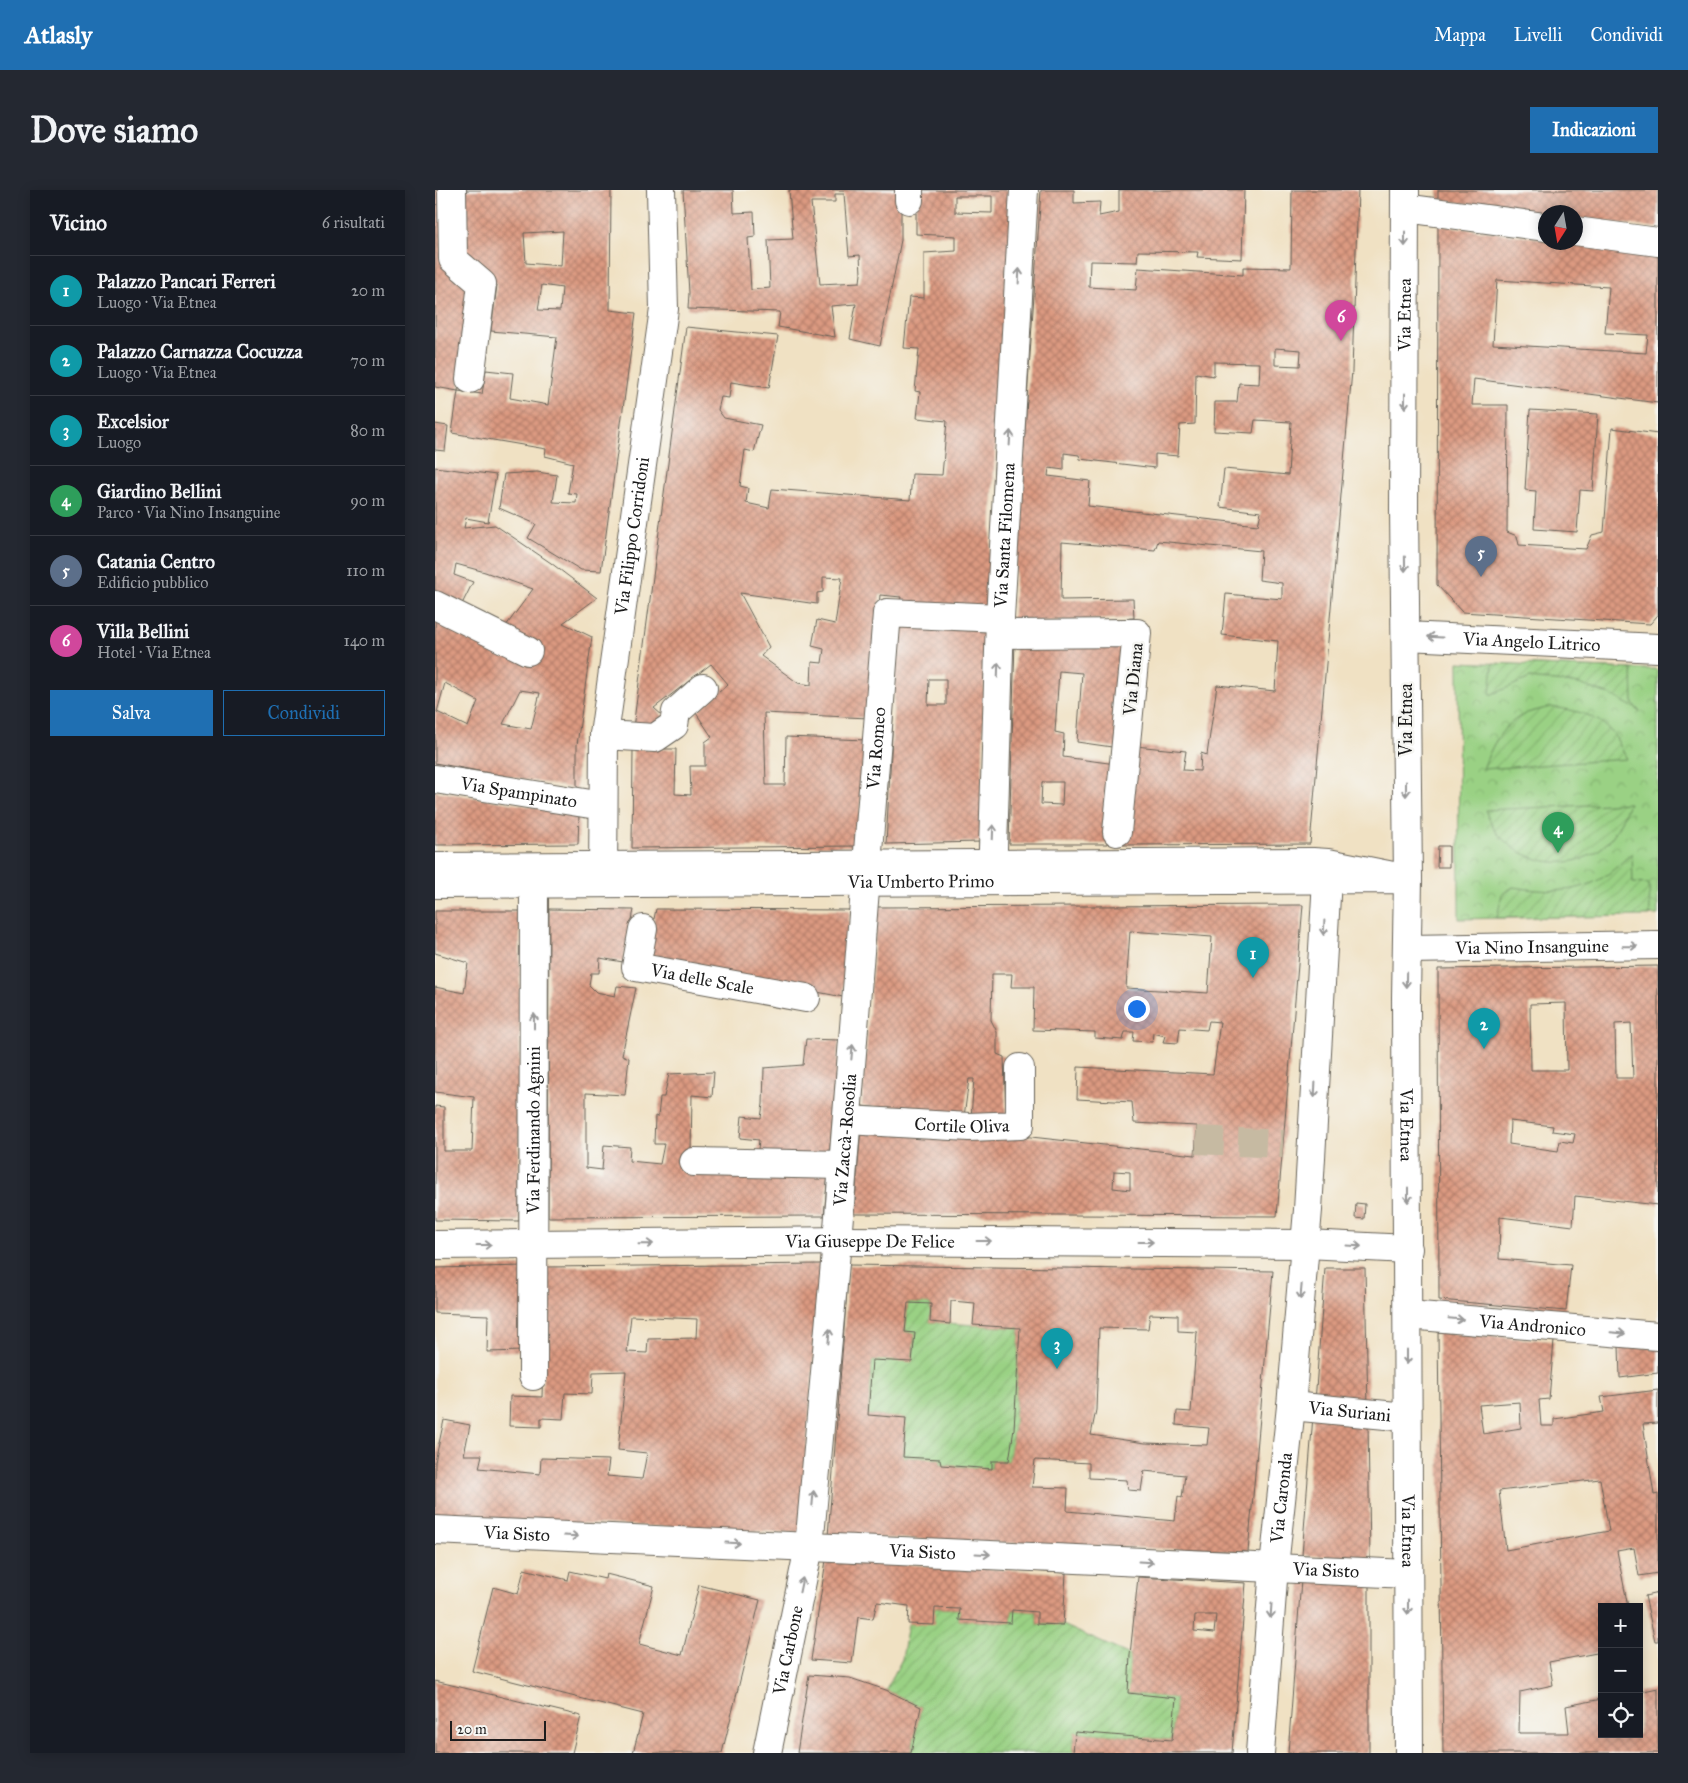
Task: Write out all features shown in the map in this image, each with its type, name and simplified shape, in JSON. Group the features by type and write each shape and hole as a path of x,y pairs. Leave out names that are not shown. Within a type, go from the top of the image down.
{"street":[{"path":"452,190 453,259 482,284 470,379"},
{"name":"Via Filippo Corridoni","path":"603,875 604,735 664,309 661,190"},
{"name":"Via Santa Filomena","path":"992,873 1000,626 1024,190"},
{"path":"1405,199 1538,226"},
{"name":"Via Etnea","path":"1405,199 1409,1753"},
{"path":"1583,232 1658,242"},
{"path":"435,605 528,651"},
{"name":"Via Romeo","path":"866,873 887,613 1000,626"},
{"name":"Via Diana","path":"1000,626 1137,633 1117,832"},
{"name":"Via Angelo Litrico","path":"1406,636 1658,648"},
{"path":"604,735 655,738 673,725 676,712 703,688"},
{"name":"Via Spampinato","path":"435,779 603,806"},
{"path":"992,873 1328,862 1408,879"},
{"path":"435,867 603,875"},
{"name":"Via Umberto Primo","path":"435,884 534,884 603,875 866,873 1408,879"},
{"name":"Via Zaccà-Rosolia","path":"809,1547 837,1241 866,873"},
{"path":"1327,879 1306,1244 1408,1249"},
{"name":"Via Ferdinando Agnini","path":"533,1376 534,884"},
{"name":"Via delle Scale","path":"643,929 636,966 806,998"},
{"name":"Via Nino Insanguine","path":"1407,949 1658,945"},
{"name":"Cortile Oliva","path":"847,1120 969,1127 1020,1125 1019,1068"},
{"path":"694,1162 843,1166"},
{"name":"Via Giuseppe De Felice","path":"435,1245 837,1241 1306,1244"},
{"name":"Via Caronda","path":"1260,1753 1274,1567 1306,1244"},
{"name":"Via Andronico","path":"1408,1315 1658,1336"},
{"name":"Via Suriani","path":"1291,1406 1407,1417"},
{"name":"Via Sisto","path":"435,1530 1408,1574"},
{"name":"Via Carbone","path":"767,1753 809,1547"}],"green space":[{"path":"1458,662 1655,669 1658,672 1658,915 1459,919"},
{"path":"1493,663 1632,669 1633,704 1640,711 1611,695 1579,684 1530,678 1490,695"},
{"path":"1550,707 1578,712 1603,724 1616,738 1627,759 1483,769 1494,744 1504,729 1527,713"},
{"path":"1629,803 1617,829 1607,843 1595,853 1581,859 1566,862 1536,859 1509,845 1496,832 1485,810"},
{"path":"1632,853 1633,883 1649,884 1650,916 1497,918 1502,894 1513,887 1550,891 1586,886 1608,874"},
{"path":"908,1303 931,1304 930,1322 1020,1328 1014,1429 1009,1461 992,1461 991,1469 941,1465 940,1459 903,1457 906,1419 868,1415 872,1360 912,1361 915,1333 905,1332"},
{"path":"935,1608 960,1609 959,1620 1011,1623 1012,1610 1037,1612 1037,1624 1063,1625 1130,1655 1129,1693 1176,1698 1172,1740 1075,1732 1073,1753 911,1753 921,1707 886,1690 902,1659 908,1624"}],"building":[{"path":"435,190 445,190 473,285 458,391 435,387"},
{"path":"458,190 611,190 610,310 636,313 601,571 581,570 528,538 536,524 499,508 504,474 537,472 557,475 553,502 576,503 577,494 568,493 573,463 545,456 546,449 452,433 458,391 482,394 486,370 513,373 510,398 548,405 557,337 491,331 497,285 469,257 461,257","holes":["563,231 561,266 526,263 524,233","542,285 562,288 560,311 538,310"]},
{"path":"683,190 733,190 734,213 754,212 755,237 748,238 751,290 770,288 768,240 793,239 789,190 901,190 901,240 880,346 850,339 856,304 831,306 835,337 778,327 780,312 688,309 689,293","holes":["835,194 844,194 849,256 860,255 860,282 820,284 811,202 835,202"]},
{"path":"916,190 1014,190 994,469 988,610 900,603 901,597 880,595 868,718 764,713 766,785 785,785 786,737 866,740 857,846 632,848 633,749 676,749 675,794 691,795 690,766 705,766 705,742 712,737 696,713 728,684 711,664 654,708 664,717 648,730 633,728 686,327 778,336 769,388 731,382 729,398 721,397 718,410 724,418 761,425 754,452 745,450 740,486 748,488 746,503 769,508 772,489 910,500 912,474 942,475 947,421 917,418 920,392 915,391 919,349 904,348 909,297 924,298 924,253 956,251 956,236 916,234","holes":["955,196 992,196 992,213 955,212","823,577 842,578 835,624 817,620 812,646 824,649 822,663 812,662 811,685 798,683 761,656 769,647 740,593 817,604 817,593 823,592"]},
{"path":"1041,190 1074,190 1074,203 1100,202 1099,216 1119,212 1119,190 1244,190 1242,259 1197,257 1198,252 1138,251 1137,262 1090,261 1089,287 1136,290 1138,268 1243,275 1243,267 1291,268 1292,190 1358,190 1352,371 1310,844 1123,845 1135,746 1186,751 1183,770 1200,771 1201,753 1207,755 1217,685 1275,691 1278,641 1222,635 1226,594 1282,599 1282,583 1259,580 1261,551 1158,541 1155,550 1062,542 1061,600 1133,599 1134,618 1012,624","holes":["1275,348 1301,350 1300,366 1275,365","1214,362 1260,363 1259,384 1239,383 1237,402 1215,402 1214,431 1253,433 1255,420 1291,422 1288,475 1224,469 1220,507 1261,512 1258,525 1088,506 1090,481 1048,476 1049,468 1064,470 1064,453 1079,455 1080,459 1155,468 1155,454 1178,456 1180,425 1195,424 1196,373 1214,376"]},
{"path":"1438,190 1658,190 1658,228 1583,219 1583,205 1538,205 1538,213 1438,200"},
{"path":"1438,225 1538,238 1538,250 1583,250 1583,244 1658,254 1658,403 1474,379 1472,405 1508,405 1507,532 1517,536 1519,545 1586,549 1592,535 1604,532 1612,428 1658,434 1658,615 1650,624 1462,612 1437,585","holes":["1497,280 1609,287 1605,333 1648,335 1646,353 1493,344"]},
{"path":"1530,410 1598,414 1593,491 1580,490 1577,532 1534,529 1536,491 1525,490"},
{"path":"435,424 448,426 445,451 435,450"},
{"path":"435,467 496,475 488,522 466,518 464,528 495,525 551,563 597,598 563,623 592,637 577,745 577,789 435,763 435,615 503,630 533,589 456,564 454,575 473,582 460,608 435,596","holes":["445,683 478,701 468,727 437,712","520,690 540,693 531,729 503,724"]},
{"path":"898,625 986,627 981,842 886,844","holes":["929,679 946,679 946,705 928,705"]},
{"path":"1015,641 1128,643 1119,748 1077,742 1082,673 1059,671 1055,732 1064,734 1063,757 1116,764 1107,844 1009,844","holes":["1042,782 1063,782 1062,805 1041,804"]},
{"path":"435,791 579,814 578,844 435,845"},
{"path":"1438,846 1449,846 1449,867 1437,867"},
{"path":"1303,905 1277,1216 854,1214 861,1127 1013,1135 1195,1155 1197,1126 1134,1123 1132,1102 1077,1099 1078,1067 1213,1074 1220,1022 1209,1021 1207,1030 1180,1028 1178,1043 1163,1042 1165,1036 1153,1033 1152,1042 1133,1041 1134,1032 1125,1032 1123,1040 1095,1038 1095,1032 1033,1030 1034,987 1011,987 1012,974 992,974 991,1020 997,1032 997,1054 1004,1057 1006,1118 971,1117 974,1079 969,1079 964,1117 862,1106 877,907","holes":["1130,931 1212,937 1208,993 1126,988","1114,1171 1130,1172 1130,1190 1113,1188"]},
{"path":"549,909 634,910 623,962 600,958 599,973 591,973 589,985 596,992 615,996 617,986 636,988 622,1055 629,1058 625,1095 586,1093 586,1168 602,1170 604,1145 630,1147 629,1161 660,1164 664,1144 654,1144 655,1116 658,1117 660,1097 664,1097 669,1074 714,1072 712,1097 692,1095 691,1152 828,1173 824,1216 548,1217"},
{"path":"656,909 850,910 843,997 646,959"},
{"path":"435,911 520,911 519,1221 435,1220 435,1106 444,1107 444,1151 472,1151 474,1097 435,1092 435,987 464,993 468,963 435,953"},
{"path":"1658,966 1658,1205 1575,1196 1573,1226 1500,1217 1499,1259 1571,1265 1566,1311 1439,1300 1438,969","holes":["1566,1003 1567,1070 1531,1070 1530,1004","1631,1023 1633,1078 1616,1078 1615,1024","1510,1121 1553,1126 1552,1131 1575,1134 1573,1143 1560,1141 1558,1151 1509,1144"]},
{"path":"806,1039 839,1040 829,1159 757,1158 759,1140 740,1138 742,1116 761,1118 764,1068 803,1065"},
{"path":"1356,1203 1365,1204 1364,1219 1355,1218"},
{"path":"821,1264 800,1533 435,1517 435,1462 444,1420 470,1425 464,1455 482,1455 479,1468 540,1474 541,1458 609,1460 607,1476 642,1479 647,1453 618,1450 626,1371 593,1372 592,1394 565,1393 563,1419 541,1418 541,1427 509,1426 510,1396 542,1397 546,1267","holes":["631,1316 697,1319 696,1338 648,1339 647,1353 627,1352"]},
{"path":"849,1265 1273,1271 1248,1552 828,1536","holes":["951,1301 975,1303 973,1325 1020,1328 1014,1429 1009,1461 992,1461 992,1469 941,1465 940,1459 903,1457 906,1418 868,1415 872,1360 912,1362 915,1333 905,1332 908,1303 931,1304 930,1322 950,1324","1150,1314 1178,1315 1178,1331 1197,1332 1191,1412 1177,1411 1176,1425 1209,1428 1207,1445 1145,1443 1091,1435 1096,1410 1099,1328 1148,1329","1035,1460 1089,1463 1089,1478 1127,1480 1128,1490 1141,1491 1144,1471 1185,1475 1182,1498 1178,1496 1175,1521 1067,1511 1068,1488 1032,1487"]},
{"path":"525,1266 524,1351 487,1352 488,1315 435,1313 435,1268"},
{"path":"1325,1268 1365,1268 1368,1408 1315,1402"},
{"path":"1438,1332 1554,1341 1549,1399 1539,1400 1541,1426 1554,1426 1554,1419 1604,1412 1601,1397 1658,1390 1658,1423 1643,1424 1654,1495 1658,1494 1658,1573 1639,1576 1634,1548 1617,1551 1627,1603 1598,1603 1598,1653 1549,1662 1553,1685 1520,1692 1519,1733 1569,1733 1566,1706 1598,1700 1598,1738 1643,1738 1643,1691 1658,1688 1658,1753 1443,1753","holes":["1520,1402 1521,1428 1483,1434 1479,1405","1600,1479 1609,1531 1506,1550 1499,1491"]},
{"path":"1619,1346 1658,1348 1658,1373 1620,1378"},
{"path":"1313,1416 1368,1423 1370,1559 1302,1555"},
{"path":"826,1560 1066,1573 1063,1625 1037,1624 1037,1612 1012,1610 1011,1623 959,1620 960,1609 935,1608 934,1625 908,1624 909,1606 877,1602 873,1619 858,1617 852,1663 811,1660"},
{"path":"524,1569 568,1580 570,1571 605,1579 606,1574 654,1586 639,1644 682,1655 699,1585 760,1600 722,1753 633,1753 643,1714 472,1671 493,1587 518,1594"},
{"path":"1138,1577 1246,1583 1232,1753 1073,1753 1075,1732 1172,1740 1176,1698 1128,1693","holes":["1195,1615 1216,1615 1214,1633 1194,1631"]},
{"path":"1301,1580 1369,1582 1369,1753 1288,1753"},
{"path":"1658,1593 1658,1641 1655,1641 1645,1596"},
{"path":"809,1675 850,1678 886,1690 921,1707 911,1753 797,1753"},
{"path":"435,1681 581,1716 572,1753 435,1753"}],"tunnel":[{"path":"1196,1140 1283,1144"}],"place":[{"name":"Villa Bellini","path":"1341,341"},
{"name":"Catania Centro","path":"1481,577"},
{"name":"Giardino Bellini","path":"1558,853"},
{"name":"Palazzo Pancari Ferreri","path":"1253,978"},
{"name":"Palazzo Carnazza Cocuzza","path":"1484,1049"},
{"name":"Excelsior","path":"1057,1369"}]}
